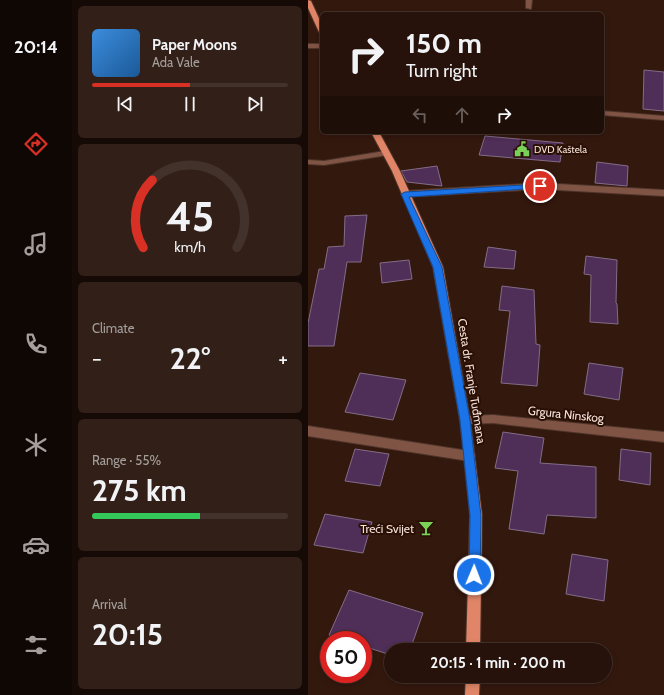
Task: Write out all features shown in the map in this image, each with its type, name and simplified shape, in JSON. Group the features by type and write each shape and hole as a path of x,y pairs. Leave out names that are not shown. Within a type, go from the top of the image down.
{"main road":[{"path":"308,1 320,28"},
{"name":"Cesta dr. Franje Tuđmana","path":"376,134 396,171 438,267 465,420 476,516 473,643"},
{"path":"472,683 472,695"}],"street":[{"path":"529,0 529,8"},
{"path":"308,46 320,46"},
{"path":"604,113 664,118"},
{"path":"308,162 324,163 385,153"},
{"path":"405,194 540,186 664,193"},
{"name":"Grgura Ninskog","path":"465,420 493,419 664,437"},
{"path":"308,431 469,456"}],"building":[{"path":"644,70 664,72 664,111 643,109"},
{"name":"DVD Kaštela","path":"485,136 563,143 560,162 479,155"},
{"path":"597,162 628,166 627,186 595,183"},
{"path":"437,166 442,186 407,182 401,171"},
{"path":"367,215 361,262 347,262 334,346 308,346 308,323 319,269 324,269 328,247 344,246 345,216"},
{"path":"488,247 516,251 514,269 484,267"},
{"path":"586,256 617,260 616,303 618,324 590,322 591,275 584,274"},
{"path":"409,260 412,279 382,283 380,263"},
{"path":"502,286 534,290 536,344 540,345 537,386 501,383 510,311 499,310"},
{"path":"589,363 623,368 619,400 584,394"},
{"path":"360,373 406,380 393,420 345,412"},
{"path":"503,432 544,438 540,463 596,467 596,518 547,515 544,534 509,529 518,471 495,468"},
{"path":"355,449 389,454 380,486 345,481"},
{"path":"621,449 651,453 650,485 619,480"},
{"path":"325,514 372,522 363,553 314,545"},
{"path":"572,554 608,560 604,601 566,594"},
{"path":"349,590 423,613 412,643 384,643 384,653 372,649 372,631 331,631"}],"place":[{"name":"DVD Kaštela","path":"522,149"},
{"name":"Treći Svijet","path":"426,528"}],"route":[{"path":"474,575 476,516 465,420 438,267 405,194 540,186"}]}
